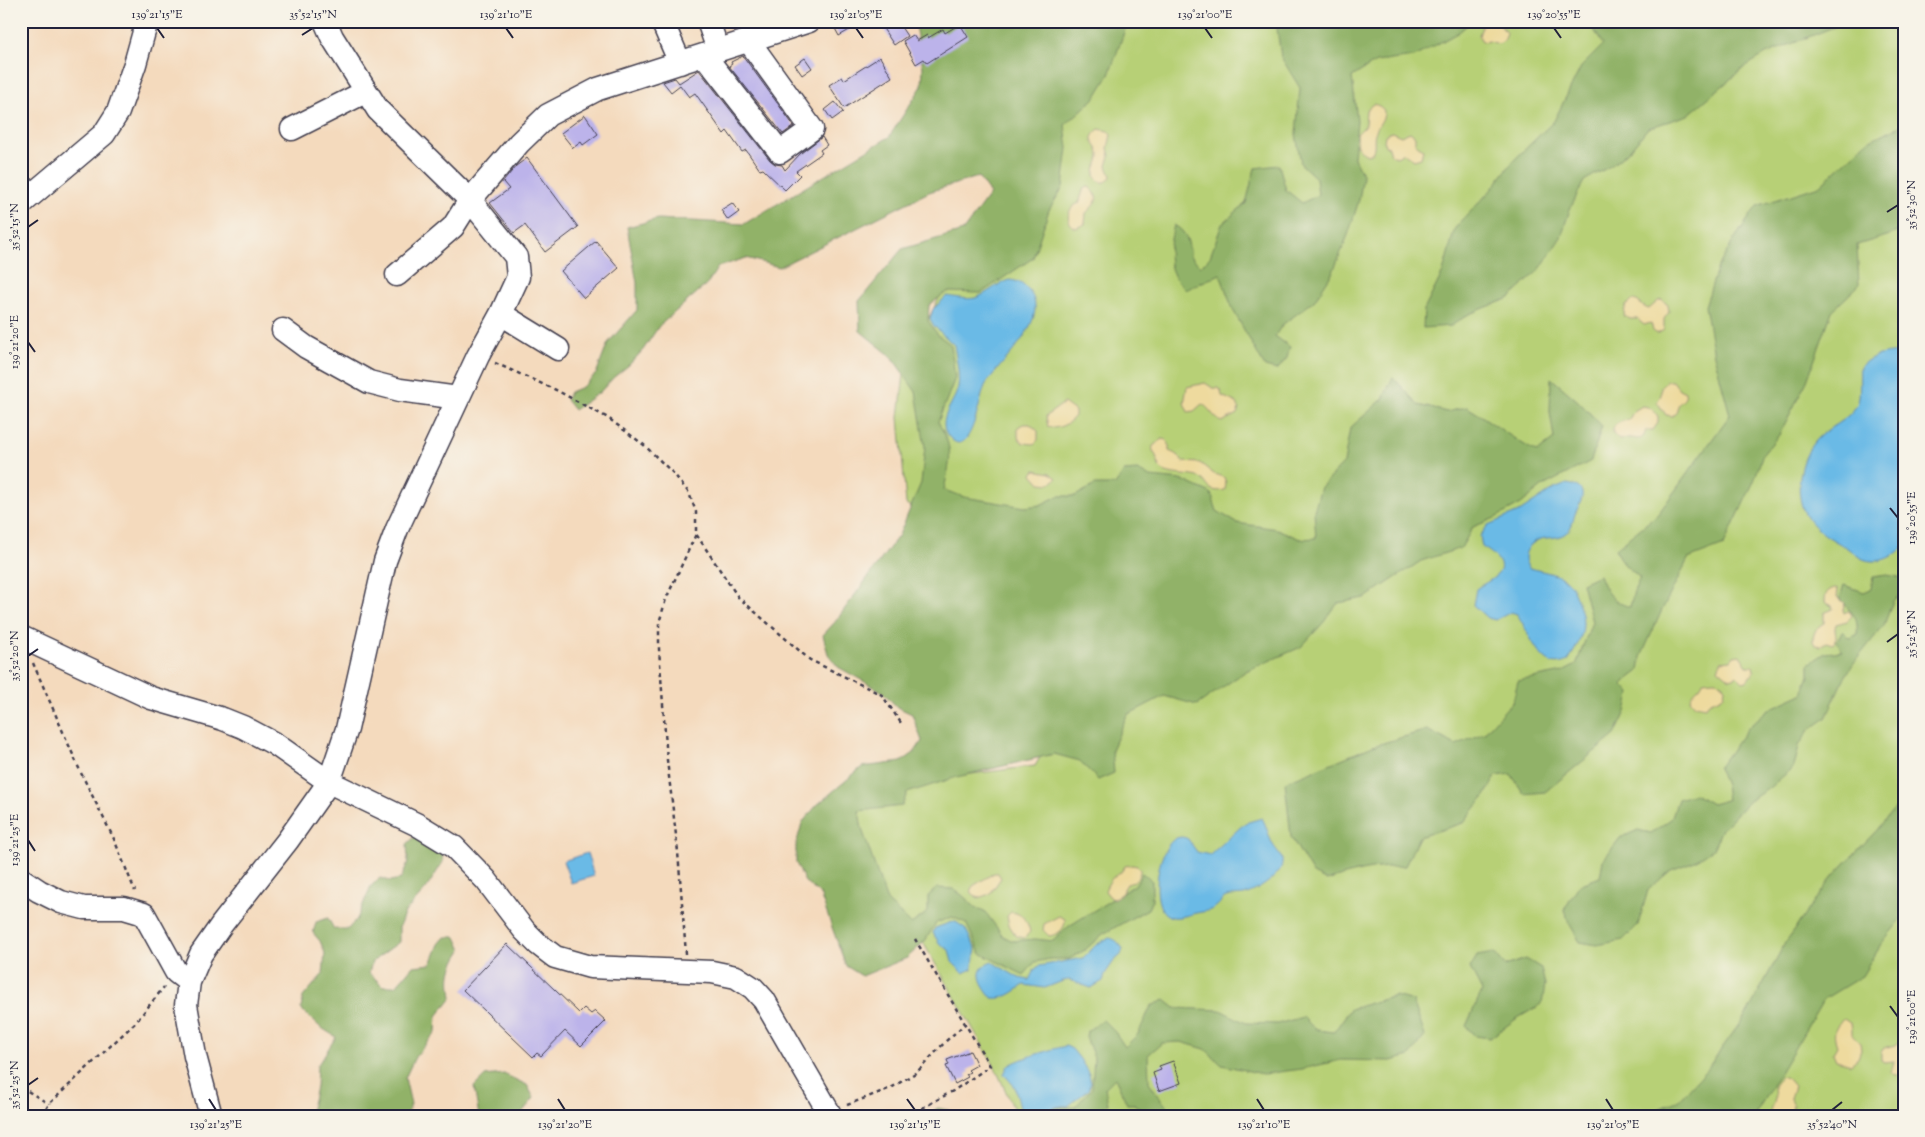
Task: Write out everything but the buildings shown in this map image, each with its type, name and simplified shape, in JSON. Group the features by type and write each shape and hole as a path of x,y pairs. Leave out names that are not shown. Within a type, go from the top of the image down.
{"street":[{"path":"21,204 104,134 118,112 135,64 147,21"},
{"path":"182,977 288,840 329,782 347,729 385,561 397,529 458,398 518,277 516,257 470,200 378,110 332,37 325,21"},
{"path":"662,21 680,63"},
{"path":"708,21 711,53 780,152 812,130 748,40"},
{"path":"397,275 453,227 470,200 519,143 548,115 598,89 809,21"},
{"path":"292,129 365,92"},
{"path":"501,314 558,349"},
{"path":"283,330 306,347 369,382 400,390 458,398"},
{"path":"21,637 151,698 223,719 243,727 276,744 329,782 392,811 454,847 486,880 524,930 538,944 555,956 590,967 626,970 712,972 736,976 753,988 764,1000 828,1115"},
{"path":"21,879 61,902 84,908 124,908 144,914 182,977 195,1056 211,1116"}],"path":[{"path":"21,293 25,334 21,347"},
{"path":"478,356 556,390 608,418 644,445 674,474 689,493 696,512 696,534 666,599 660,622 659,649 667,760 676,832 683,934 688,971"},
{"path":"696,534 738,597 751,609 810,660 882,695 901,723"},
{"path":"33,663 80,773 114,838 144,914"},
{"path":"908,1116 953,1091 990,1066 915,939"},
{"path":"42,1116 49,1104 182,977"},
{"path":"828,1115 855,1100 891,1088 917,1072 965,1024"},
{"path":"21,1087 49,1104"}],"green space":[{"path":"914,21 1128,21 1109,75 1095,98 1065,125 1068,148 1063,187 1049,210 1033,258 981,293 947,292 929,305 928,321 938,335 951,345 955,378 938,422 947,441 950,455 944,490 964,497 1025,507 1040,505 1058,496 1075,496 1095,485 1115,485 1124,471 1138,470 1150,477 1182,480 1211,493 1217,511 1237,523 1277,529 1300,539 1316,538 1314,511 1321,487 1344,463 1350,428 1383,399 1393,377 1418,405 1447,412 1467,407 1537,452 1554,439 1550,412 1551,378 1578,401 1602,426 1591,461 1543,486 1521,504 1473,527 1461,548 1421,561 1365,598 1338,603 1301,647 1246,671 1197,705 1164,696 1127,715 1112,750 1114,773 1098,780 1080,761 1054,754 957,777 907,793 902,806 859,811 862,829 887,901 911,924 928,912 928,896 937,888 953,889 976,908 986,913 1003,936 1013,941 1035,939 1053,941 1069,926 1135,885 1142,873 1152,881 1152,900 1148,909 1103,934 1085,950 1069,959 1050,959 1035,962 1024,975 980,953 966,923 952,917 936,923 925,941 907,958 862,976 846,966 820,894 805,882 796,863 796,845 802,823 817,805 862,767 901,762 914,753 922,741 912,714 897,707 883,692 838,667 828,654 823,635 835,622 899,535 921,483 925,447 916,392 891,356 860,331 859,301 902,249 963,231 990,194 978,177 929,192 779,267 746,258 718,267 707,284 659,326 643,350 600,392 574,410 566,400 570,392 582,387 596,374 608,343 637,310 637,283 627,227 658,219 744,224 889,137 922,86 923,67"},
{"path":"1036,21 1904,21 1904,1116 1017,1116 994,1065 917,932 895,949 855,809 924,780 1035,766 1117,623 906,504 899,417 905,365 1064,50"},
{"path":"1276,21 1472,21 1459,32 1414,57 1376,62 1352,77 1357,120 1354,158 1363,176 1359,200 1348,235 1333,272 1314,301 1282,325 1275,336 1290,347 1287,358 1277,370 1265,367 1233,310 1220,274 1186,290 1174,275 1169,252 1174,225 1185,234 1190,256 1201,266 1210,257 1222,224 1246,203 1255,168 1279,165 1286,190 1302,203 1318,195 1316,178 1301,164 1296,134 1300,88 1281,57"},
{"path":"1589,21 1869,21 1865,23 1841,24 1766,54 1746,66 1688,115 1648,128 1629,151 1612,165 1584,181 1570,209 1561,237 1540,269 1510,298 1469,314 1451,326 1423,328 1424,310 1443,272 1455,228 1491,190 1514,160 1554,121 1581,67 1603,45"},
{"path":"1904,124 1904,193 1898,203 1904,229 1857,245 1859,285 1832,311 1807,381 1779,435 1763,454 1754,481 1724,545 1688,559 1641,657 1639,671 1622,684 1630,693 1626,712 1615,735 1545,792 1524,794 1511,774 1496,776 1485,796 1463,823 1419,837 1405,866 1365,870 1327,881 1313,874 1291,837 1285,782 1373,746 1427,730 1456,745 1484,733 1513,701 1518,681 1563,672 1576,665 1592,622 1582,583 1599,575 1610,596 1630,607 1640,578 1625,565 1615,549 1658,514 1730,415 1714,355 1705,306 1718,267 1757,206 1819,186 1868,141"},
{"path":"1887,575 1904,578 1904,590 1893,601 1884,625 1853,664 1841,684 1826,718 1809,730 1799,746 1794,767 1769,788 1749,801 1722,829 1713,849 1695,861 1671,870 1648,890 1638,925 1623,940 1597,945 1580,942 1564,910 1579,885 1600,877 1603,860 1620,838 1638,830 1651,833 1671,819 1678,799 1695,794 1712,804 1727,800 1725,785 1718,768 1748,728 1767,710 1802,694 1809,676 1809,664 1825,653 1842,651 1837,641 1842,631 1849,638 1857,635 1855,617 1840,597 1844,585 1864,592 1871,589 1873,577"},
{"path":"1904,796 1904,916 1884,940 1862,976 1824,999 1754,1116 1642,1116 1679,1100 1707,1069 1748,1012 1786,941 1833,876 1877,830"},
{"path":"420,832 441,843 443,862 426,889 405,912 399,927 399,942 372,962 369,973 383,986 396,986 413,966 431,964 439,944 445,937 456,937 462,950 451,972 452,997 437,1016 436,1032 415,1057 405,1078 411,1104 406,1116 307,1116 316,1087 317,1066 336,1037 320,1027 301,1009 303,997 323,974 325,953 320,941 313,933 316,922 328,918 334,929 348,929 357,919 371,886 380,878 390,881 401,879 408,862 407,844"},
{"path":"1494,953 1505,966 1526,959 1541,968 1545,985 1542,1004 1516,1019 1490,1038 1475,1036 1466,1026 1482,991 1470,968 1477,956"},
{"path":"1395,996 1413,1001 1425,1036 1410,1056 1391,1061 1341,1060 1302,1069 1263,1074 1222,1065 1205,1049 1181,1042 1162,1043 1148,1055 1149,1082 1163,1102 1177,1116 1149,1116 1135,1104 1127,1104 1115,1078 1105,1088 1108,1104 1088,1116 1042,1116 1056,1107 1075,1107 1092,1088 1094,1058 1086,1037 1087,1031 1103,1020 1115,1032 1125,1047 1138,1034 1151,1006 1165,1000 1175,1008 1220,1010 1246,1023 1277,1024 1303,1017 1316,1030 1334,1032 1350,1009"},
{"path":"504,1074 527,1085 534,1098 519,1116 479,1116 474,1087 485,1076"},
{"path":"938,1108 965,1114 966,1116 925,1116"}],"sand":[{"path":"1480,21 1497,21 1507,34 1504,41 1499,44 1481,40 1479,35 1482,27"},
{"path":"1373,104 1380,106 1384,113 1375,133 1373,151 1367,155 1359,149 1357,134 1365,126 1366,110"},
{"path":"1099,129 1108,131 1111,135 1108,148 1110,156 1107,166 1111,176 1105,182 1100,182 1095,175 1099,155 1092,137"},
{"path":"1392,132 1401,136 1410,132 1415,136 1415,143 1423,150 1421,158 1414,160 1404,153 1397,157 1391,155 1389,147 1385,146 1384,142 1385,135"},
{"path":"1089,187 1095,194 1096,200 1086,213 1085,224 1076,228 1070,222 1068,215 1072,208 1079,203 1084,188"},
{"path":"1632,300 1649,309 1662,300 1668,305 1669,312 1664,319 1664,330 1657,334 1653,331 1651,323 1644,325 1637,319 1630,319 1624,316 1625,307"},
{"path":"1666,381 1673,381 1679,389 1685,392 1684,399 1679,404 1676,413 1672,416 1666,415 1657,402 1661,395 1661,386"},
{"path":"1205,383 1213,388 1218,388 1221,390 1222,396 1237,403 1239,408 1237,414 1222,422 1202,404 1194,411 1188,412 1184,403 1187,387"},
{"path":"1064,403 1075,411 1075,416 1063,426 1056,428 1048,427 1046,416"},
{"path":"1642,406 1654,411 1658,418 1658,423 1653,430 1646,430 1644,436 1640,438 1619,440 1613,434 1615,425 1629,419 1634,411"},
{"path":"1023,424 1030,424 1038,431 1038,440 1034,444 1023,443 1018,437 1018,427"},
{"path":"1162,439 1166,440 1169,444 1169,451 1178,455 1183,462 1200,463 1214,474 1224,477 1226,483 1225,490 1211,489 1198,477 1163,471 1159,467 1153,451 1153,446"},
{"path":"1035,470 1050,473 1057,478 1050,484 1040,483 1032,474"},
{"path":"1835,588 1838,589 1837,597 1845,603 1844,613 1848,611 1852,616 1847,621 1836,624 1835,642 1832,644 1826,642 1820,646 1816,645 1813,642 1814,636 1819,626 1824,623 1824,613 1833,609 1832,606 1825,602 1826,595 1828,591"},
{"path":"1740,655 1747,666 1753,666 1754,671 1747,681 1743,682 1737,676 1730,679 1718,669 1721,661 1731,660 1734,656"},
{"path":"1717,680 1725,687 1724,695 1705,707 1695,705 1690,699 1703,681"},
{"path":"1132,865 1140,869 1138,877 1127,884 1121,894 1113,899 1105,891 1107,885 1125,866"},
{"path":"994,873 998,873 1001,878 990,894 978,898 972,893 971,889 973,886"},
{"path":"1011,912 1024,918 1028,924 1030,932 1024,938 1016,936 1009,925 1007,916"},
{"path":"1059,916 1065,919 1063,928 1058,933 1049,936 1043,930 1044,924"},
{"path":"1844,1019 1851,1024 1853,1036 1860,1043 1861,1050 1858,1058 1851,1064 1836,1060 1833,1053 1837,1046 1835,1038 1836,1028"},
{"path":"1904,1035 1904,1074 1896,1075 1891,1072 1894,1061 1884,1062 1881,1060 1881,1052 1884,1048 1896,1045"},
{"path":"1781,1076 1787,1078 1794,1086 1790,1098 1793,1105 1791,1116 1770,1116 1775,1101 1774,1086"}],"water":[{"path":"1010,280 1021,283 1029,291 1035,302 1034,314 1021,340 986,384 970,433 964,440 958,443 946,433 944,426 947,413 958,387 958,371 954,345 934,326 930,319 933,309 947,296 965,299 975,298"},
{"path":"1904,352 1904,546 1891,557 1868,561 1860,558 1820,531 1812,523 1803,510 1800,500 1800,480 1805,459 1814,442 1824,432 1848,416 1857,405 1860,367 1874,357"},
{"path":"1567,484 1582,491 1581,500 1570,528 1560,536 1538,540 1530,546 1525,556 1529,568 1553,574 1568,582 1580,606 1583,623 1581,637 1568,661 1556,664 1541,655 1517,614 1511,612 1496,620 1487,618 1473,605 1476,589 1495,577 1501,567 1497,559 1482,547 1480,536 1488,525 1521,511 1554,489"},
{"path":"1262,818 1272,843 1282,860 1279,871 1269,882 1244,895 1224,898 1217,906 1210,910 1174,917 1169,916 1162,910 1158,900 1158,874 1166,848 1173,840 1181,837 1186,838 1197,852 1210,855 1245,823"},
{"path":"587,853 594,876 571,883 563,861"},
{"path":"956,922 965,928 976,949 972,969 963,973 952,962 949,950 939,943 933,933 935,928"},
{"path":"1109,938 1115,940 1122,947 1121,955 1105,974 1103,981 1091,988 1069,980 1045,988 1024,985 1005,997 992,998 980,978 981,969 992,962 1019,978 1029,980 1034,970 1039,966 1083,958 1097,944"},
{"path":"1066,1046 1072,1049 1089,1074 1091,1083 1088,1090 1068,1106 1057,1107 1037,1115 1025,1115 1020,1108 1015,1087 1004,1074 1007,1067 1026,1058"}]}
